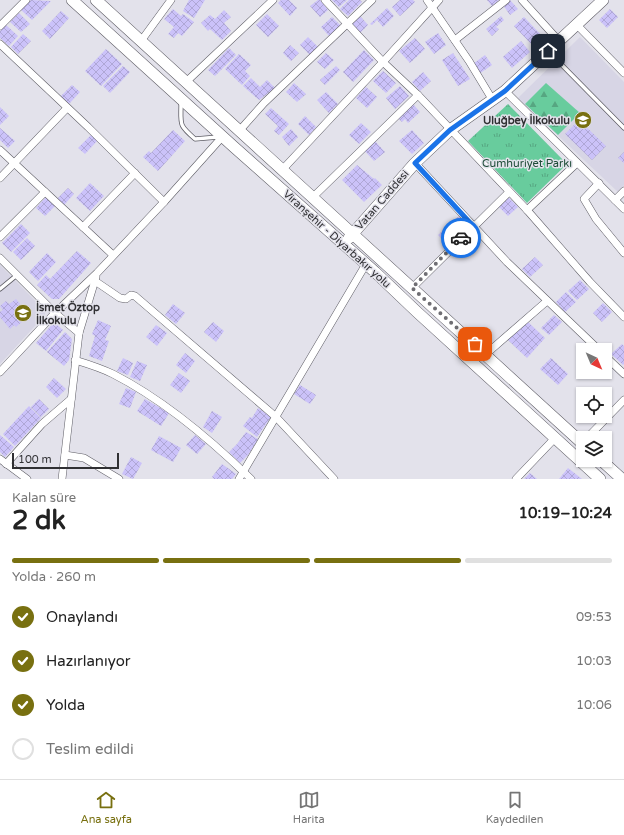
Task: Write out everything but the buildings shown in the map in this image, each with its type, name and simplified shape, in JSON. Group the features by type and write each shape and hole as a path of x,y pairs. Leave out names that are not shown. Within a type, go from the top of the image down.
{"main road":[{"name":"Viranşehir - Diyarbakır yolu","path":"72,0 181,100 366,264 597,478"},
{"name":"Viranşehir - Diyarbakır yolu","path":"96,0 412,288 576,435"},
{"name":"Vatan Caddesi","path":"344,244 415,163 450,130 505,91 577,25 599,1"},
{"path":"609,467 622,479"}],"street":[{"path":"0,26 26,0"},
{"path":"141,41 171,0"},
{"path":"186,82 273,0"},
{"path":"325,0 527,210 590,282 624,316"},
{"path":"240,130 264,103 372,0"},
{"path":"427,0 455,40 492,99"},
{"path":"283,170 439,0"},
{"path":"455,40 506,0"},
{"path":"522,0 559,42"},
{"path":"577,25 624,73"},
{"path":"0,44 88,126 164,202"},
{"path":"505,91 624,209"},
{"path":"313,197 418,95"},
{"path":"0,178 67,108"},
{"path":"0,372 55,313 97,273 164,202 223,136"},
{"path":"0,150 113,256"},
{"path":"415,163 473,226 546,301 591,343"},
{"path":"527,210 577,163"},
{"path":"83,227 135,173"},
{"path":"598,183 584,199 596,219 624,253"},
{"path":"615,200 624,190"},
{"path":"0,237 45,192"},
{"path":"412,288 509,192"},
{"path":"0,258 55,313 79,333"},
{"path":"239,479 366,264"},
{"path":"62,479 79,333 97,273"},
{"path":"95,281 120,298 126,299 131,295 135,296 276,417 334,479"},
{"path":"486,354 546,301"},
{"path":"75,360 112,374 144,392 200,433 251,479"},
{"path":"612,363 624,374"},
{"path":"6,464 42,424 71,399"},
{"path":"594,431 624,400"},
{"path":"516,479 555,438"},
{"path":"65,455 84,458 119,479"},
{"path":"0,459 27,479"}],"lane":[{"path":"548,51 624,128"},
{"path":"181,100 182,128 195,139 223,136"},
{"path":"0,289 17,275"}],"shaded area":[{"name":"Uluğbey İlkokulu","path":"580,37 624,82 624,185 618,192 518,98"},
{"name":"İsmet Öztop İlkokulu","path":"0,265 45,311 45,315 0,364"}],"green space":[{"path":"546,83 580,113 558,135 525,104"},
{"name":"Cumhuriyet Parkı","path":"508,104 567,164 527,203 468,141"}],"way so far":[{"path":"461,238 412,288 475,344"}],"place":[{"name":"Uluğbey İlkokulu","path":"583,120"},
{"name":"İsmet Öztop İlkokulu","path":"23,313"}],"route":[{"path":"461,238 473,226 415,163 450,130 505,91 548,51"}]}
